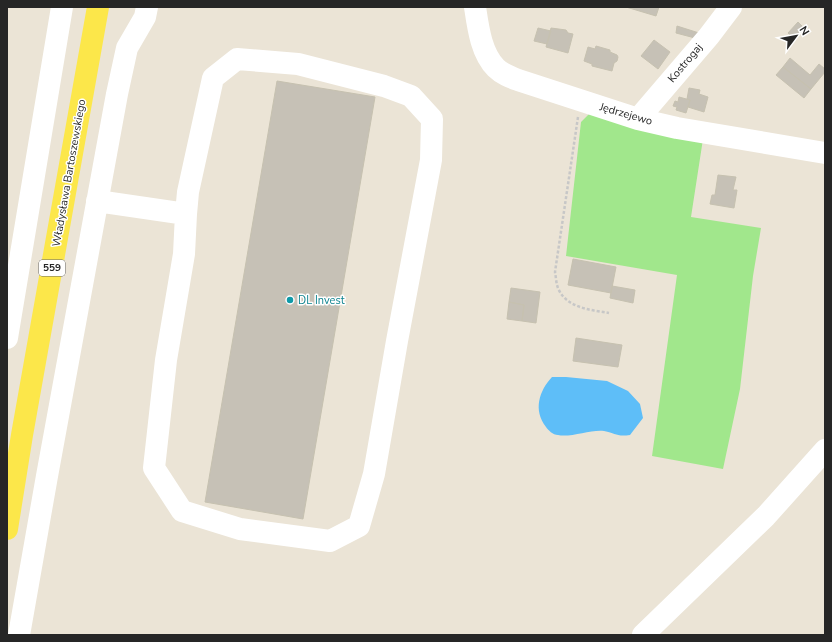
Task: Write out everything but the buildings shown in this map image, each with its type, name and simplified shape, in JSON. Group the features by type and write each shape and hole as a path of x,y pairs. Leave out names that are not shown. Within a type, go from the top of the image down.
{"main road":[{"name":"Władysława Bartoszewskiego","path":"7,529 98,7"}],"street":[{"path":"7,338 62,7"},
{"path":"19,635 117,94 127,48 145,17 148,7"},
{"name":"Jędrzejewo","path":"475,7 484,49 497,69 508,76 638,119 677,128 825,153"},
{"name":"Kostrogaj","path":"638,119 709,36 731,7"},
{"path":"237,59 298,64 384,86 411,96 432,119 431,160 396,340 374,474 359,526 330,541 240,529 182,512 154,468 166,360 184,254 186,214 188,192 213,78 237,59"},
{"path":"97,200 186,214"},
{"path":"643,635 766,516 825,450"}],"path":[{"path":"580,100 555,272 558,288 567,300 581,308 610,313"}],"green space":[{"path":"591,112 703,139 691,217 761,228 753,276 740,389 723,469 652,456 677,275 566,256 581,122"}],"water":[{"path":"552,377 607,381 628,391 640,404 643,418 630,435 619,435 604,431 593,431 563,436 554,434 548,430 542,421 539,407 541,394 547,382"}],"place":[{"name":"DL Invest","path":"290,300"}]}
